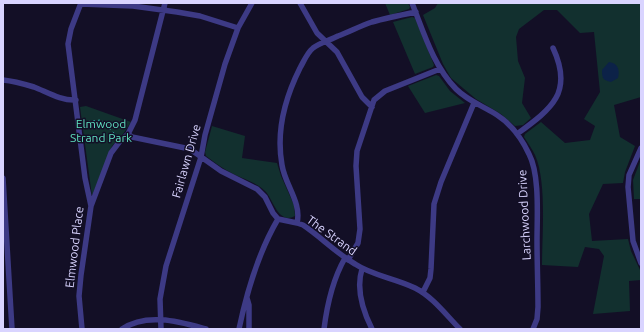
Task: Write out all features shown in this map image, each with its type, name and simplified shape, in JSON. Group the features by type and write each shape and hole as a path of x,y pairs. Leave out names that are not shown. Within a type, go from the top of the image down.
{"street":[{"path":"91,206 111,153 128,134 137,114 165,3"},
{"name":"Fairlawn Drive","path":"161,329 160,299 166,266 201,157 205,135 220,82 238,28 252,3"},
{"path":"300,3 318,33 337,52 362,97 372,107"},
{"name":"Larchwood Drive","path":"412,3 440,69 456,89 466,98 498,115 508,124 518,134 530,155 535,171 537,216 538,308 537,319 533,329"},
{"path":"81,4 133,6 200,16 238,28"},
{"name":"Elmwood Place","path":"81,4 68,39 85,178 91,206 79,296 82,329"},
{"path":"297,223 299,216 298,207 285,180 281,160 283,117 289,93 305,58 312,50 326,41 372,22 416,12"},
{"path":"518,134 547,111 560,90 561,69 553,48"},
{"path":"324,329 331,292 342,265 358,243 360,235 361,221 356,166 357,151 374,100 385,91 440,69"},
{"path":"3,80 33,87 68,100 76,100"},
{"path":"423,292 430,278 434,204 441,182 474,103"},
{"path":"128,134 132,137 190,149 221,172 257,189 265,197 273,213 278,219 270,232 249,286 239,329"},
{"path":"641,148 629,175 628,187 633,241 641,263"},
{"path":"3,178 12,329"},
{"name":"The Strand","path":"278,219 297,223 308,229 362,269 406,284 423,292 441,308 460,329"},
{"path":"362,269 360,276 360,288 368,320 372,329"},
{"path":"247,298 249,305 249,329"},
{"path":"122,329 141,321 160,320 174,321 206,329"}],"path":[{"path":"78,122 100,120 108,129 123,138"}],"green space":[{"path":"385,3 408,3 410,7 409,9 390,15"},
{"path":"438,3 641,3 641,97 614,105 620,137 635,146 625,172 623,183 603,184 589,214 592,241 628,239 631,251 641,272 641,280 629,281 630,311 593,314 604,256 599,249 585,247 578,267 542,265 543,209 541,179 539,166 535,155 524,137 525,134 541,122 565,143 590,140 595,126 584,119 600,92 594,32 580,33 557,10 544,10 519,29 516,37 518,61 525,78 522,103 531,118 523,125 515,126 501,114 476,99 451,78 443,64 423,15 435,8"},
{"path":"412,17 415,18 434,65 433,67 415,74 393,22"},
{"path":"436,75 439,76 450,91 465,103 425,113 408,86"},
{"name":"Elmwood Strand Park","path":"86,106 131,122 112,146 92,196 80,107"},
{"path":"212,126 245,136 242,158 277,163 294,205 295,216 289,218 284,217 277,210 265,191 252,182 226,170 206,156 205,152"},
{"path":"641,159 641,199 634,199 633,180"}],"water":[{"path":"609,62 618,67 619,72 618,78 611,82 605,80 602,75 602,70"}]}
